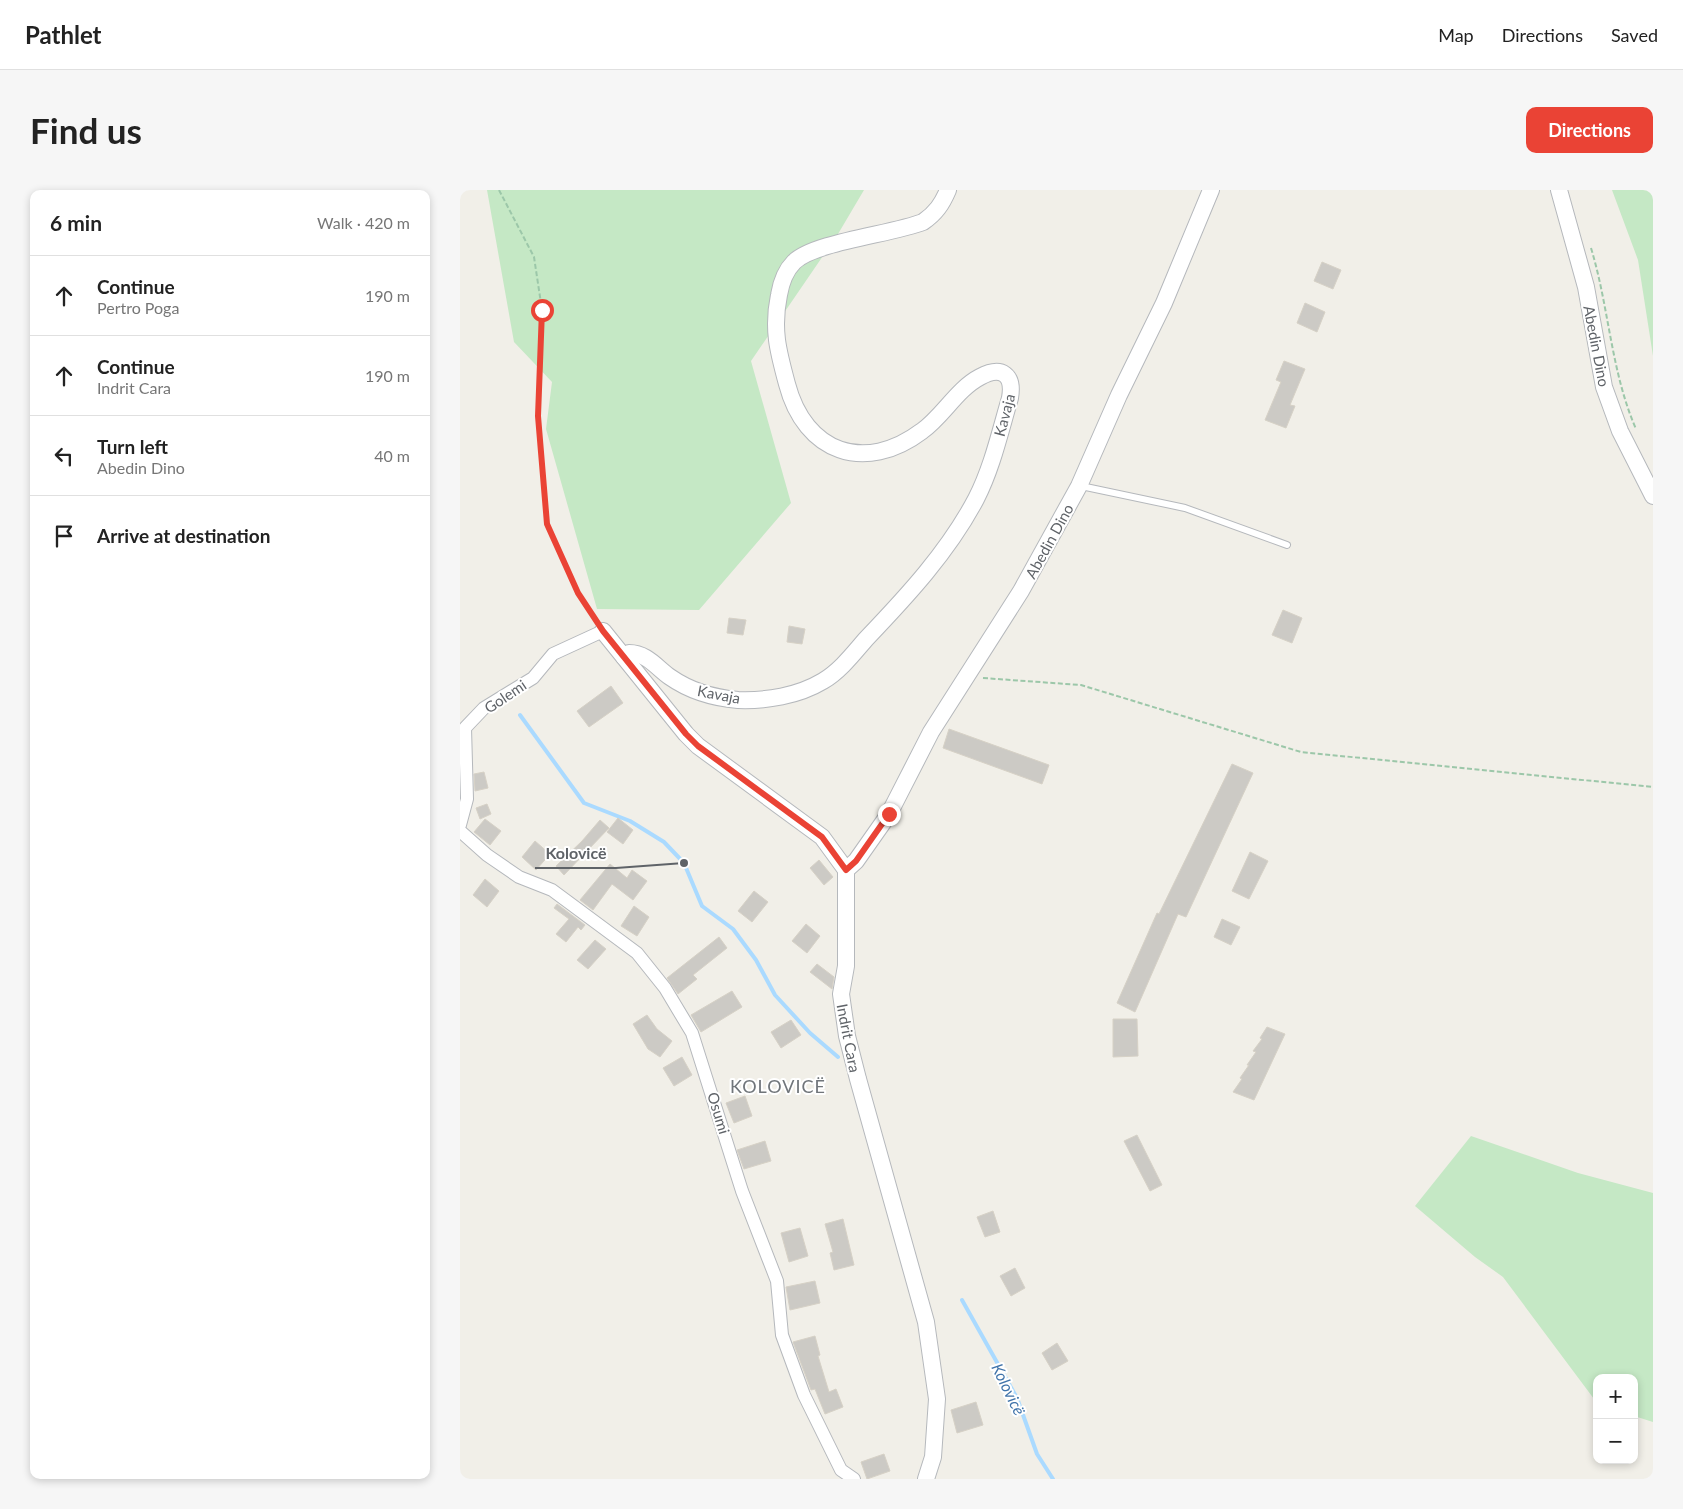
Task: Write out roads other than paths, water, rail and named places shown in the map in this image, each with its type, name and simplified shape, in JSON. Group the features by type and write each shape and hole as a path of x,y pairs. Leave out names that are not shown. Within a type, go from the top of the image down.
{"street":[{"name":"Kavaja","path":"624,657 630,653 644,656 671,678 701,693 737,700 753,700 796,693 824,681 838,669 913,589 939,556 976,498 986,475 1010,398 1012,386 1009,378 1004,373 996,372 979,377 932,423 901,444 875,454 850,453 828,446 808,430 800,418 789,393 774,330 782,281 796,260 823,248 923,222 937,210 948,190"},
{"name":"Abedin Dino","path":"846,870 856,861 889,814 931,732 1022,591 1079,486 1119,395 1164,303 1210,190"},
{"name":"Abedin Dino","path":"1559,190 1586,287 1604,387 1620,431 1653,496"},
{"path":"603,631 686,734 698,746 822,837 846,870"},
{"name":"Golemi","path":"461,829 468,799 465,728 484,708 532,678 553,654 603,631"},
{"name":"Osumi","path":"461,829 487,855 511,871 552,890 637,953 665,988 692,1033 742,1191 776,1281 782,1336 804,1395 842,1470 854,1479"},
{"name":"Indrit Cara","path":"846,870 846,966 841,994 847,1036 926,1322 937,1399 934,1448 926,1479"}],"lane":[{"path":"1079,486 1184,508 1287,545"}],"waterway":[{"name":"Kolovicë","path":"520,715 584,803 630,821 664,842 684,863 702,906 733,929 756,960 775,995 810,1033 838,1057"},
{"name":"Kolovicë","path":"962,1300 1017,1398 1037,1454 1053,1479"}],"place":[{"name":"Kolovicë","path":"684,863"}],"district":[{"name":"KOLOVICË","path":"778,1086"}]}
